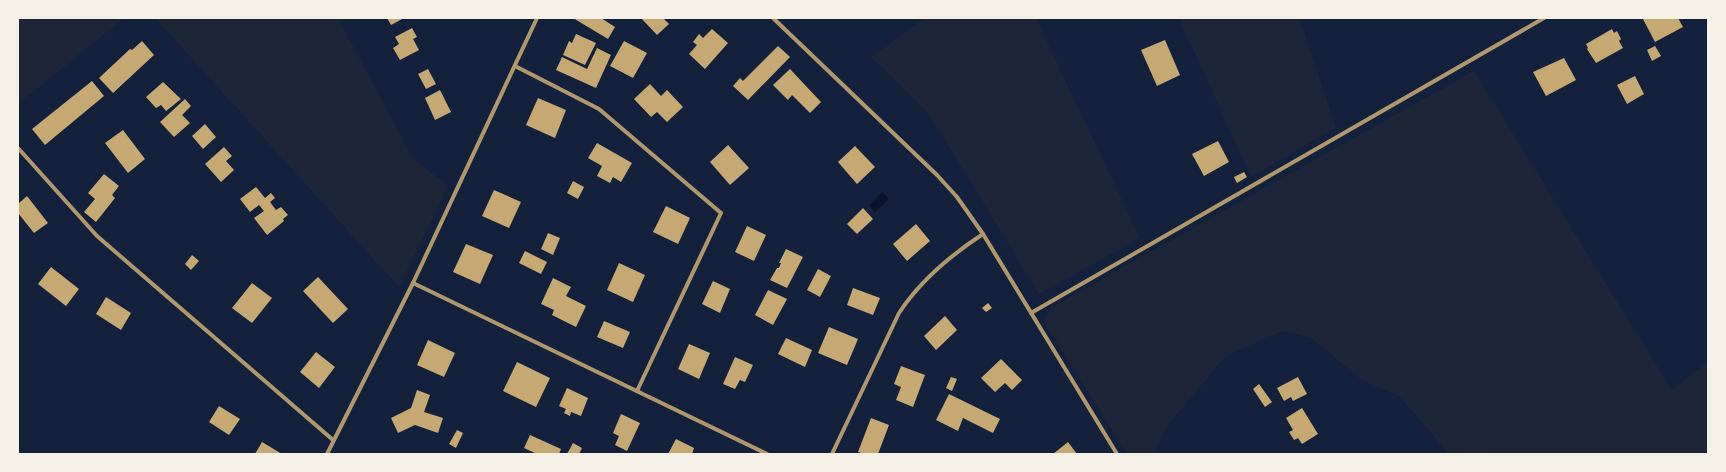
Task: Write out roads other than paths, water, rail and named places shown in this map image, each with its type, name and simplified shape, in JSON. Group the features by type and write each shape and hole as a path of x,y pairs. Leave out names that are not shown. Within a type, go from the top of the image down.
{"street":[{"path":"327,454 413,283 537,18"},
{"path":"773,18 937,175 957,198 983,234 1117,454"},
{"path":"1031,313 1544,18"},
{"path":"515,66 599,109 721,213 637,391"},
{"path":"18,148 97,236 333,440"},
{"path":"832,454 899,313 910,296 950,259 983,234"},
{"path":"413,283 767,454"}]}
